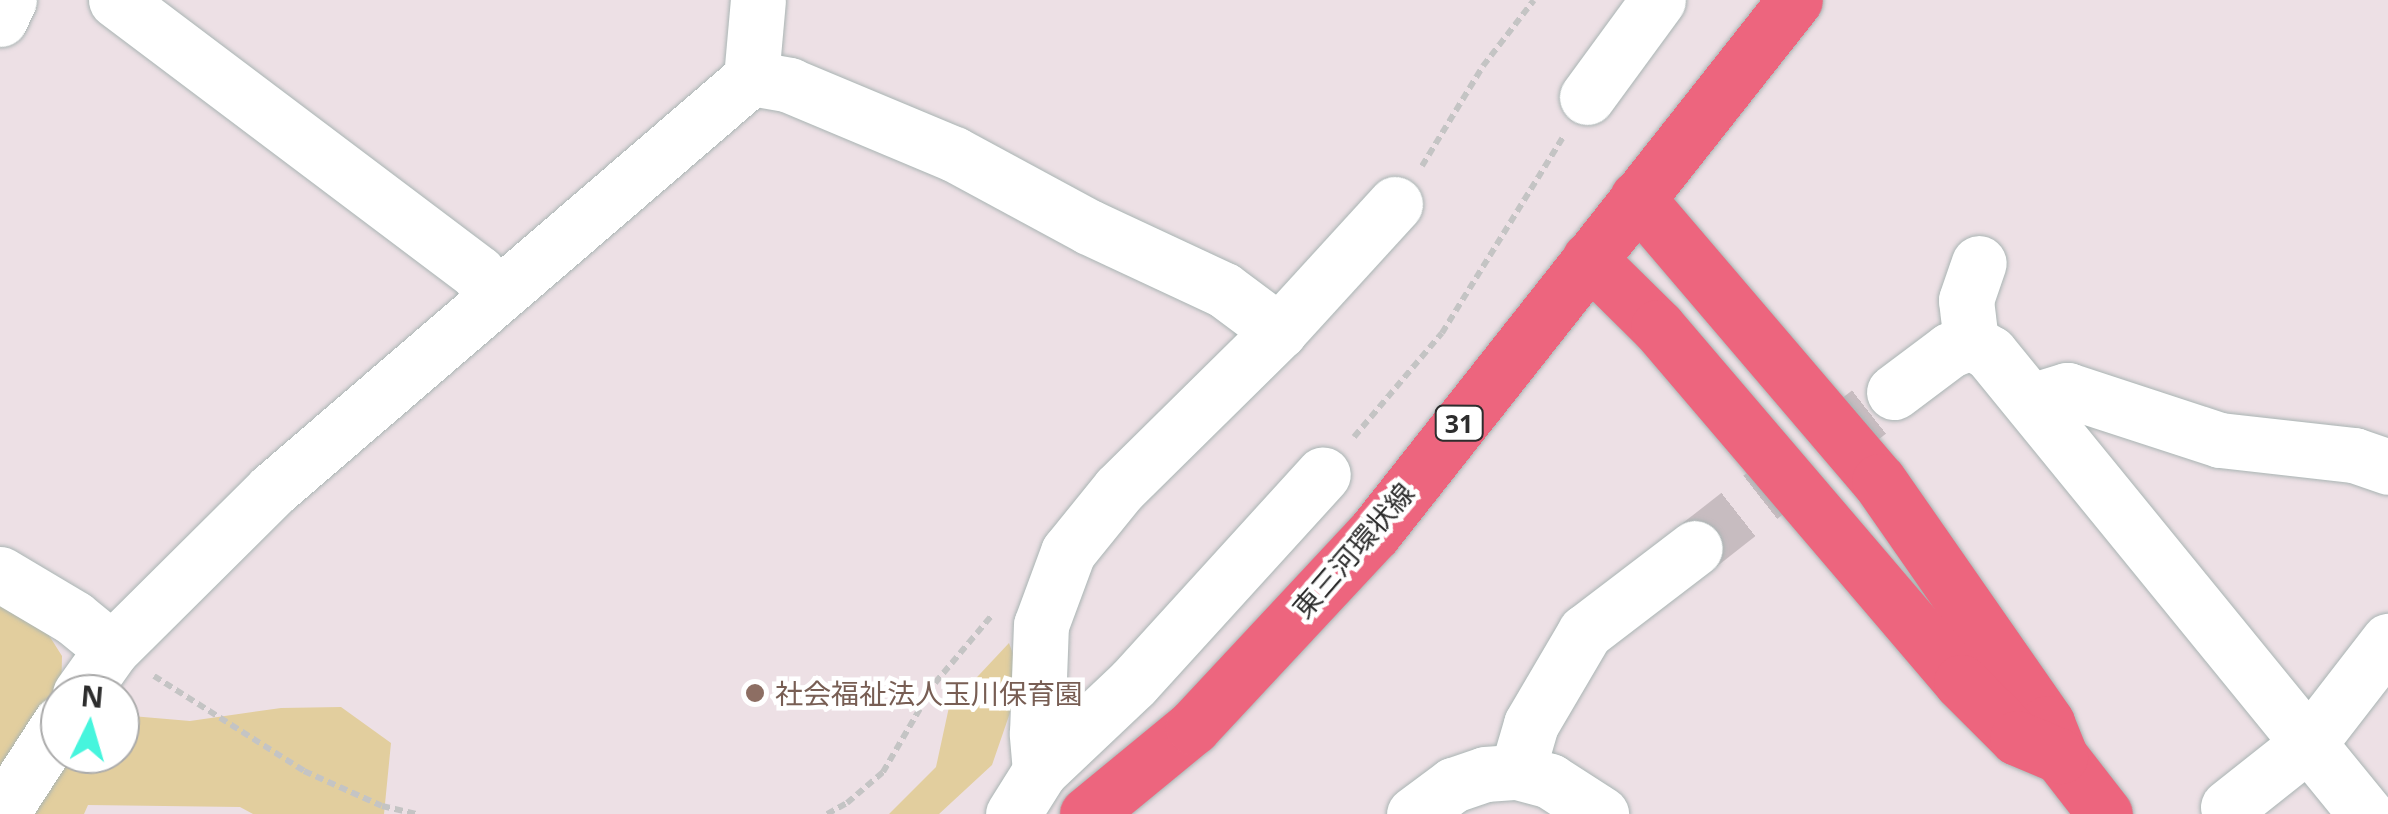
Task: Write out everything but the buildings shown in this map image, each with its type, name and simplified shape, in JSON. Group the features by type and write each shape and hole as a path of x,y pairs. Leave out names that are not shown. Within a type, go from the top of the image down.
{"main road":[{"name":"東三河環状線","path":"1088,814 1192,727 1374,533 1795,0"},
{"path":"1637,198 1879,481 2047,723 2060,756 2105,814"},
{"path":"1589,259 1658,327 1961,682 2017,738 2060,756"}],"street":[{"path":"0,19 9,0"},
{"path":"116,0 478,273 494,297"},
{"path":"94,674 112,649 272,490 751,78 758,0"},
{"path":"1587,97 1658,0"},
{"path":"751,78 789,85 1001,177 1089,227 1224,290 1279,331"},
{"path":"1027,792 1042,626 1068,552 1119,489 1279,331 1395,204"},
{"path":"1971,342 1966,300 1979,263"},
{"path":"1894,392 1950,350 1971,342"},
{"path":"1971,342 1990,353 2366,814"},
{"path":"2031,402 2067,390 2220,440 2354,454 2388,467"},
{"path":"1027,792 1133,683 1323,474"},
{"path":"1517,772 1531,724 1585,632 1695,548"},
{"path":"0,574 74,618 112,649"},
{"path":"2228,807 2310,742 2388,641"},
{"path":"1,814 40,754"},
{"path":"1414,814 1452,785 1485,774 1517,772 1550,781 1602,814"}],"path":[{"path":"1395,204 1483,66 1534,0"},
{"path":"1323,474 1442,334 1504,239 1587,97"},
{"path":"827,814 847,803 882,772 935,683 998,605"},
{"path":"112,649 304,772 382,806 417,814"}],"shaded area":[{"path":"0,603 45,629 62,656 62,674 40,674 40,774 140,774 140,717 190,721 281,708 341,707 391,743 384,814 253,814 240,807 88,805 84,814 0,814"},
{"path":"1009,643 1022,678 992,765 939,814 889,814 936,767 949,707"}],"tunnel":[{"path":"1695,548 1894,392"}],"place":[{"name":"社会福祉法人玉川保育園","path":"755,693"}]}
